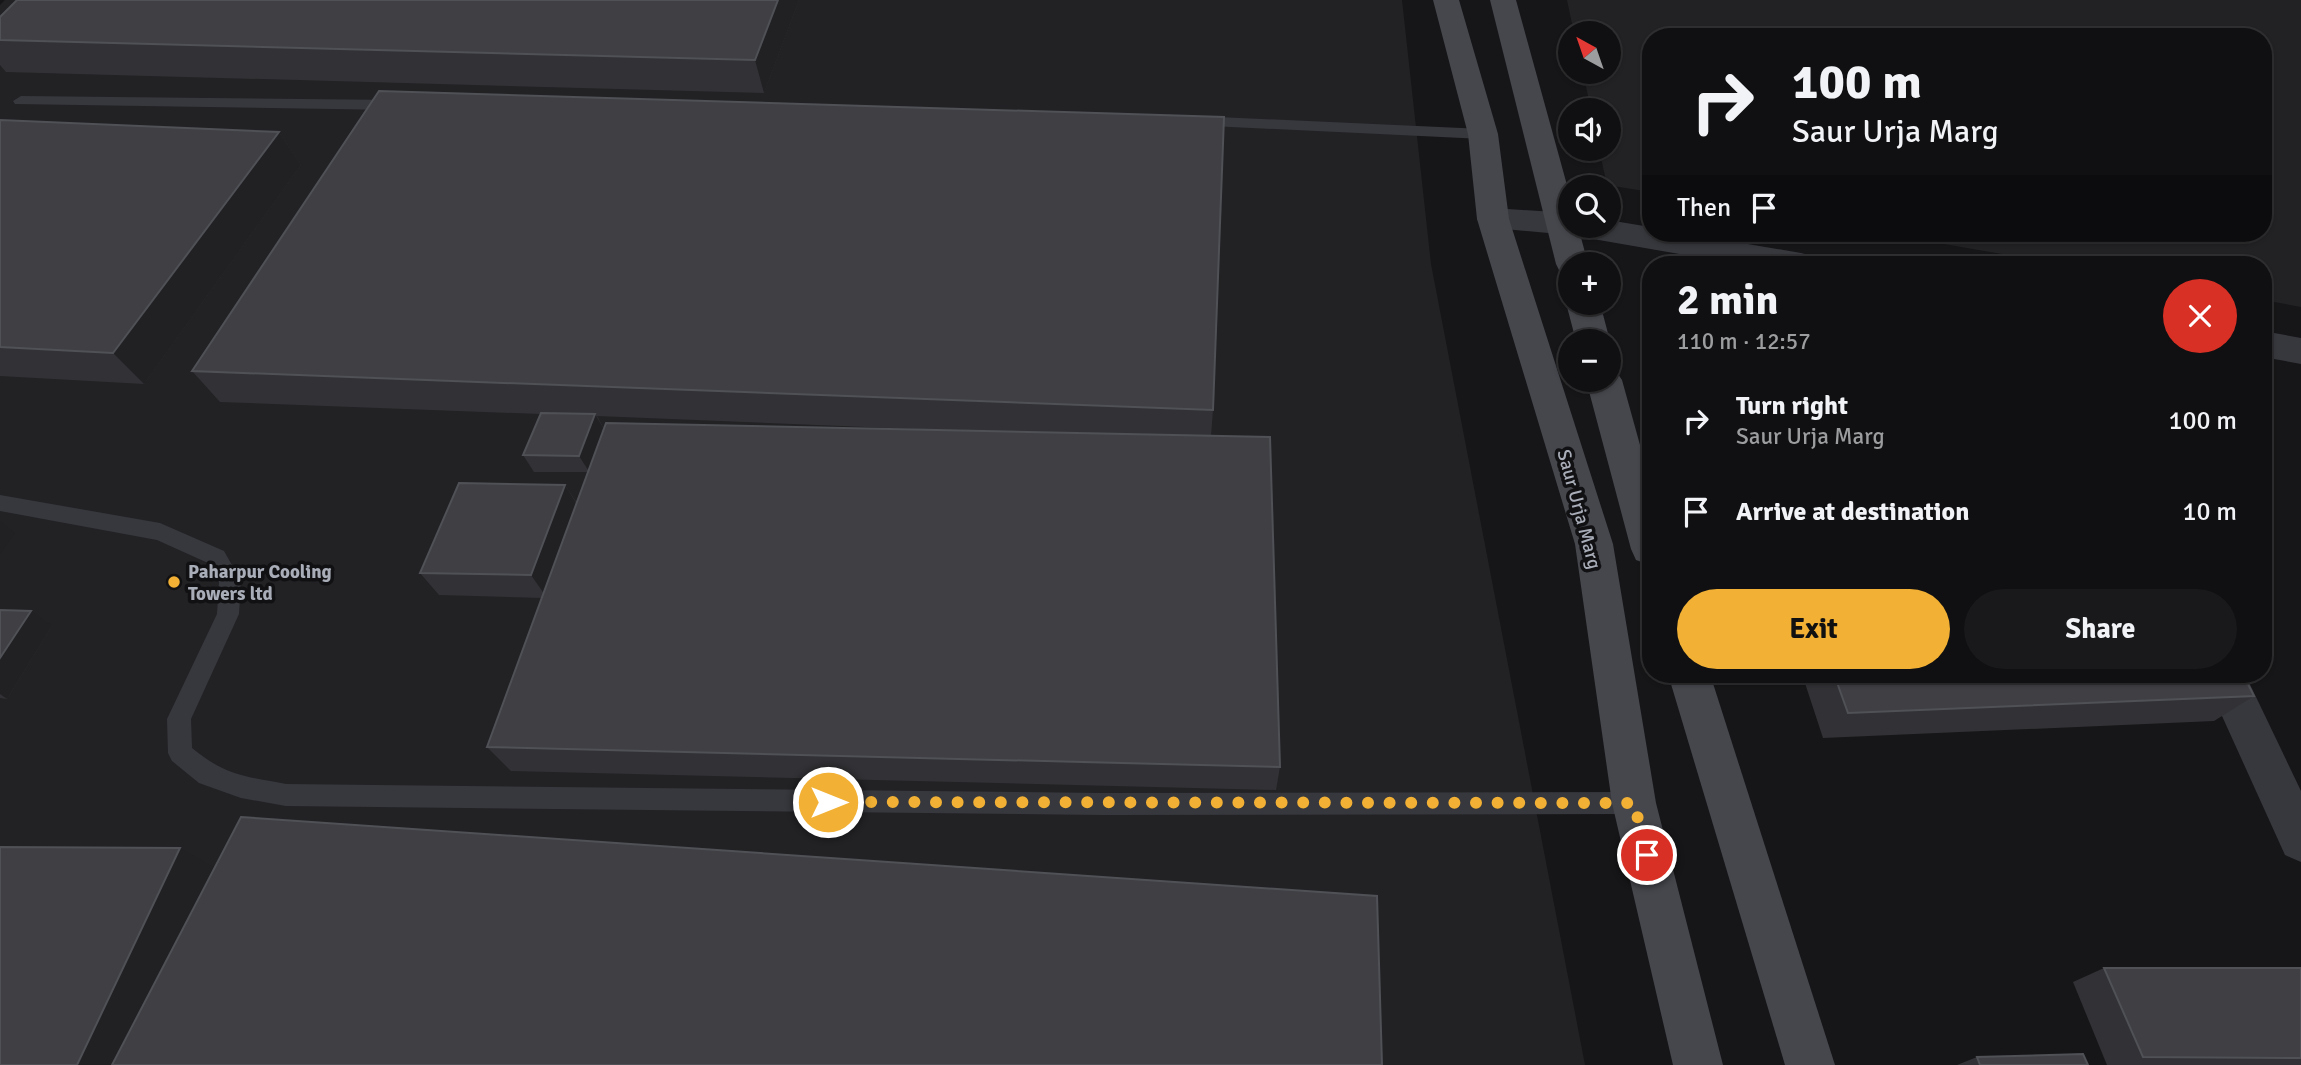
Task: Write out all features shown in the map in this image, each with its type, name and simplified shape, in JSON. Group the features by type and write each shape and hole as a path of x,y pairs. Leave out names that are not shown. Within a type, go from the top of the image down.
{"street":[{"name":"Saur Urja Marg","path":"1447,0 1483,134 1493,219 1594,544 1634,803 1698,1065"},
{"path":"1503,0 1558,184"},
{"path":"1493,219 1558,223"},
{"path":"1621,233 1642,236"},
{"path":"1674,242 1755,256"},
{"path":"2272,346 2301,351"},
{"path":"1607,392 1642,520"},
{"path":"1692,683 1810,1065"},
{"path":"2228,683 2301,840"}],"lane":[{"path":"21,102 411,105"},
{"path":"1186,121 1483,134"},
{"path":"0,503 160,532 216,557 230,581 228,614 179,719 180,753 207,775 241,787 286,794 774,801 1634,803"}],"shaded area":[{"path":"5,0 1402,0 1431,264 1585,1065 0,1065 0,5"},
{"path":"1567,0 2301,0 2301,307 2272,302 2272,256 2014,256 1932,242 2272,242 2272,28 1642,28 1642,191 1621,187 1621,175 1605,175 1602,161 1621,161 1621,98 1588,98 1586,84 1621,84 1621,21 1571,21"}],"building":[{"path":"17,0 778,0 755,60 0,40 0,17"},
{"path":"379,91 1224,117 1213,410 192,371"},
{"path":"0,120 279,132 113,353 0,347"},
{"path":"541,413 595,414 579,456 523,455"},
{"path":"606,423 1270,437 1280,767 487,747"},
{"path":"459,483 565,485 531,575 420,573"},
{"path":"0,610 31,611 0,658"},
{"path":"1837,683 2248,683 2254,696 1848,713"},
{"path":"241,817 1377,896 1382,1065 112,1065"},
{"path":"0,847 180,848 77,1065 0,1065"},
{"path":"2104,968 2301,968 2301,1058 2143,1057"},
{"path":"2083,1054 2088,1065 1980,1065 1977,1057"}],"place":[{"name":"Paharpur Cooling Towers ltd","path":"174,582"}],"route":[{"path":"828,802 1634,803 1647,855"}]}
